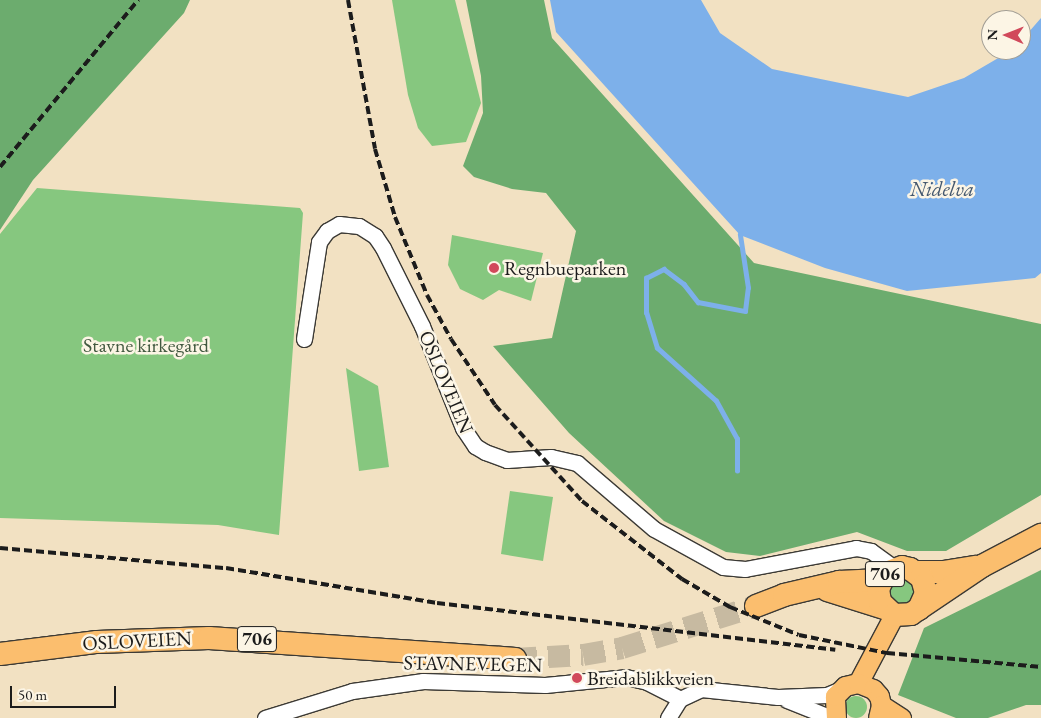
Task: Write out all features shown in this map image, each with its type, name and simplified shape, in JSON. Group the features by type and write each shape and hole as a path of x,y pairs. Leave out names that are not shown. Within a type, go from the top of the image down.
{"highway":[{"name":"706","path":"821,588 903,616 918,609 982,566 1041,535"},
{"name":"706","path":"916,572 943,572 982,566"},
{"name":"706","path":"756,606 795,591 821,588 839,582 910,568 916,572 925,585 926,594 918,609"},
{"name":"706","path":"887,574 878,596 889,611"},
{"name":"OSLOVEIEN","path":"0,654 97,642 209,638 515,658"}],"main road":[{"path":"872,699 878,650 889,611"},
{"path":"834,718 833,703 839,690 872,699 901,718"}],"street":[{"name":"OSLOVEIEN","path":"304,339 319,242 327,231 339,224 359,226 376,236 383,248 422,326 466,433 485,452 507,460 551,457 577,463 654,529 723,568 745,569 856,548 871,551 887,574"},
{"name":"STAVNEVEGEN","path":"265,718 352,691 424,681 545,685 636,678 680,699"},
{"path":"668,718 680,699 701,689 778,697 827,695 839,690"},
{"path":"778,697 834,718"}],"green space":[{"path":"0,0 190,0 184,13 33,180 0,230"},
{"path":"392,0 455,0 481,103 466,142 432,146 418,128 408,95"},
{"path":"466,0 544,0 552,38 754,263 1041,324 1041,495 946,551 907,551 857,532 760,556 726,552 664,521 569,433 493,346 552,338 576,231 546,193 512,189 474,177 463,166 483,113 481,76"},
{"name":"Stavne kirkegård","path":"37,188 300,208 303,213 279,535 218,525 0,518 0,234"},
{"name":"Regnbueparken","path":"452,235 543,253 531,301 499,290 483,300 460,289 448,265"},
{"path":"346,368 378,386 389,467 359,471"},
{"path":"510,491 553,497 543,561 501,554"},
{"path":"1041,570 1041,705 1026,705 988,718 956,718 898,695 924,628"},
{"path":"901,579 910,583 914,592 910,601 901,605 892,601 888,592 892,583"},
{"path":"856,696 864,699 867,707 864,715 856,718 848,715 845,707 848,699"}],"water":[{"name":"Nidelva","path":"550,0 701,0 720,33 772,69 908,97 964,78 995,60 1031,60 1031,30 1041,18 1041,273 1035,278 907,291 825,268 740,235 556,32"}],"waterway":[{"path":"737,471 737,439 716,401 657,348 646,313 646,278 664,269 684,284 698,302 745,311 748,288 740,235"}],"tunnel":[{"path":"515,659 583,655 622,648 756,606"}],"railway":[{"path":"0,167 138,0"},
{"path":"348,0 375,149 395,217 427,295 451,339 495,405 582,501 682,579 730,607 799,635 887,653 1041,667"},
{"path":"0,548 226,568 437,603 835,650"}],"place":[{"name":"Regnbueparken","path":"494,268"},
{"name":"Breidablikkveien","path":"577,678"}]}
